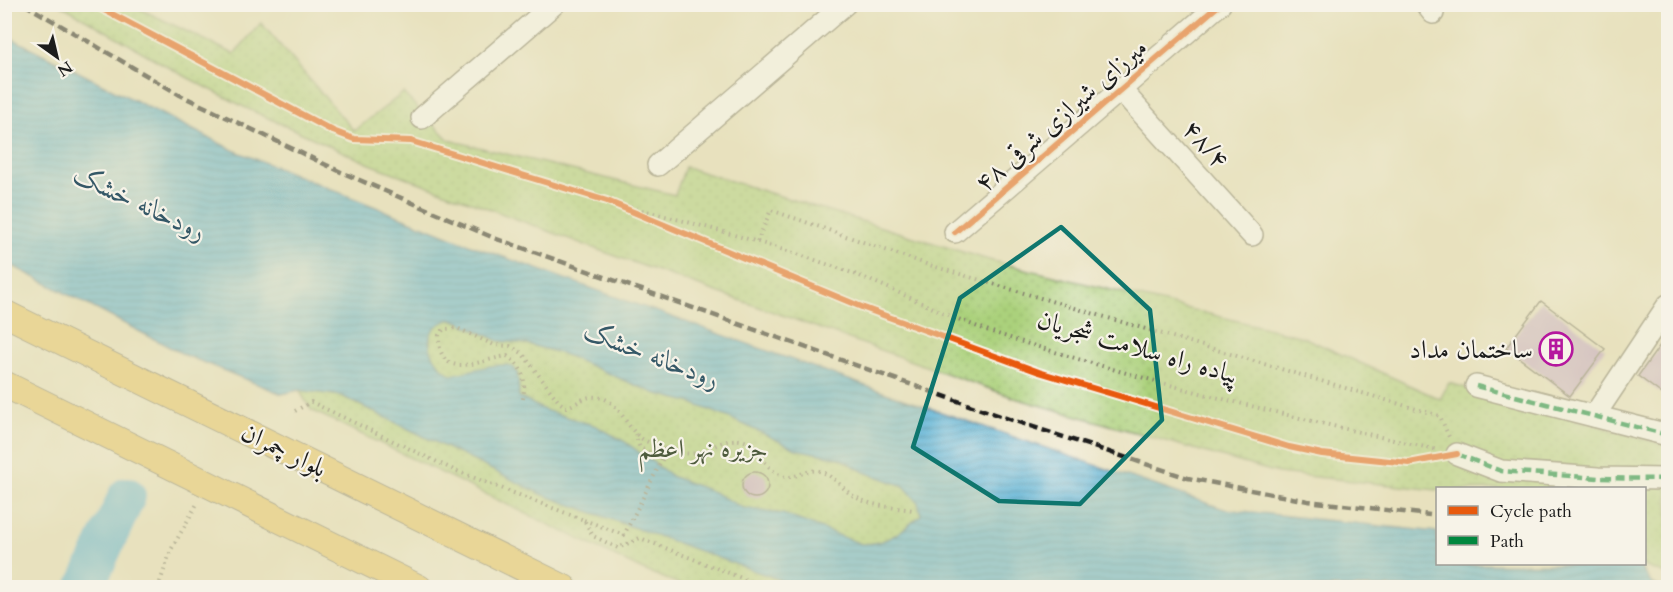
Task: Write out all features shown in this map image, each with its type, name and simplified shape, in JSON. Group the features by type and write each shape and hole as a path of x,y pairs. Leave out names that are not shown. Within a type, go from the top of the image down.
{"main road":[{"name":"بلوار چمران","path":"4,313 564,588"},
{"path":"4,384 419,588"}],"street":[{"path":"422,118 554,4"},
{"path":"658,165 845,4"},
{"name":"۴۸ میرزای شیرازی شرقی","path":"955,232 1220,4"},
{"name":"۴۸/۴","path":"1120,90 1252,235"},
{"path":"1594,416 1668,305"},
{"path":"1476,386 1668,435"},
{"path":"1447,456 1502,471 1598,478 1668,479"}],"path":[{"path":"608,201 661,224"},
{"path":"757,242 771,210 929,265 1440,416 1447,456"},
{"path":"296,411 310,402 454,470 624,535 663,458 640,448 635,434 616,405 604,397 588,397 574,406 566,407 559,402 522,353 510,346 494,345 457,328 444,329 439,335 439,349 444,360 453,365 507,356 516,362 525,384 523,399"},
{"path":"635,434 647,442 682,453 698,453 724,441 742,440 754,447 769,469 781,476 792,478 817,470 831,476 850,494 870,505 913,510"},
{"path":"158,588 171,550 209,483"},
{"path":"584,520 593,536 618,548 640,538 767,588"}],"highlighted area":[{"path":"1061,227 1150,310 1162,420 1080,504 999,501 913,447 960,298"}],"green space":[{"path":"61,5 132,5 234,54 261,23 354,131 403,93 449,140 675,195 685,167 989,260 1303,337 1440,399 1449,383 1668,446 1668,575 1641,565 1646,565 1646,487 1436,487 1436,490 1278,473 1018,399 604,252 370,164 246,108 177,72"},
{"name":"جزیره نهر اعظم","path":"453,319 499,341 527,344 563,354 654,393 689,402 730,418 796,449 840,458 864,472 904,486 918,502 921,515 901,531 886,539 861,544 783,514 743,508 713,492 673,477 625,442 596,426 544,410 519,397 517,371 451,375 438,365 430,352 431,333 438,322"},
{"path":"299,390 341,396 541,494 800,587 687,587 643,570 311,410"}],"water":[{"name":"رودخانه خشک","path":"5,35 233,150 481,249 897,397 1224,509 1436,532 1436,565 1639,565 1651,583 1660,587 800,587 541,494 342,396 299,390 282,394 185,355 5,262","holes":["453,319 499,341 527,344 563,354 654,393 689,402 730,418 796,449 840,458 864,472 904,486 918,502 921,515 901,531 886,539 861,544 783,514 743,508 713,492 673,477 625,442 596,426 544,410 519,397 518,375 511,366 485,367 451,375 436,360 432,352 430,336 434,329 442,323"]}],"building":[{"name":"ساختمان مداد","path":"1541,301 1605,349 1570,396 1506,348"},
{"path":"1668,334 1668,385 1662,394 1638,376"},
{"path":"755,472 764,476 768,485 764,494 755,498 746,494 742,485 746,476"}],"waterway":[{"path":"85,588 127,496"}],"railway":[{"path":"24,4 180,95 341,172 494,238 1009,419 1188,478 1308,501 1430,515"}],"marked path":[{"path":"1476,386 1668,435"},
{"path":"1457,454 1501,471 1598,478 1668,479"}],"cycle path":[{"path":"93,4 333,131 354,139 411,141 607,201 864,308 1039,372 1289,447 1322,454 1409,463 1457,454"},
{"path":"955,232 1220,4"}],"place":[{"name":"ساختمان مداد","path":"1556,349"}]}
